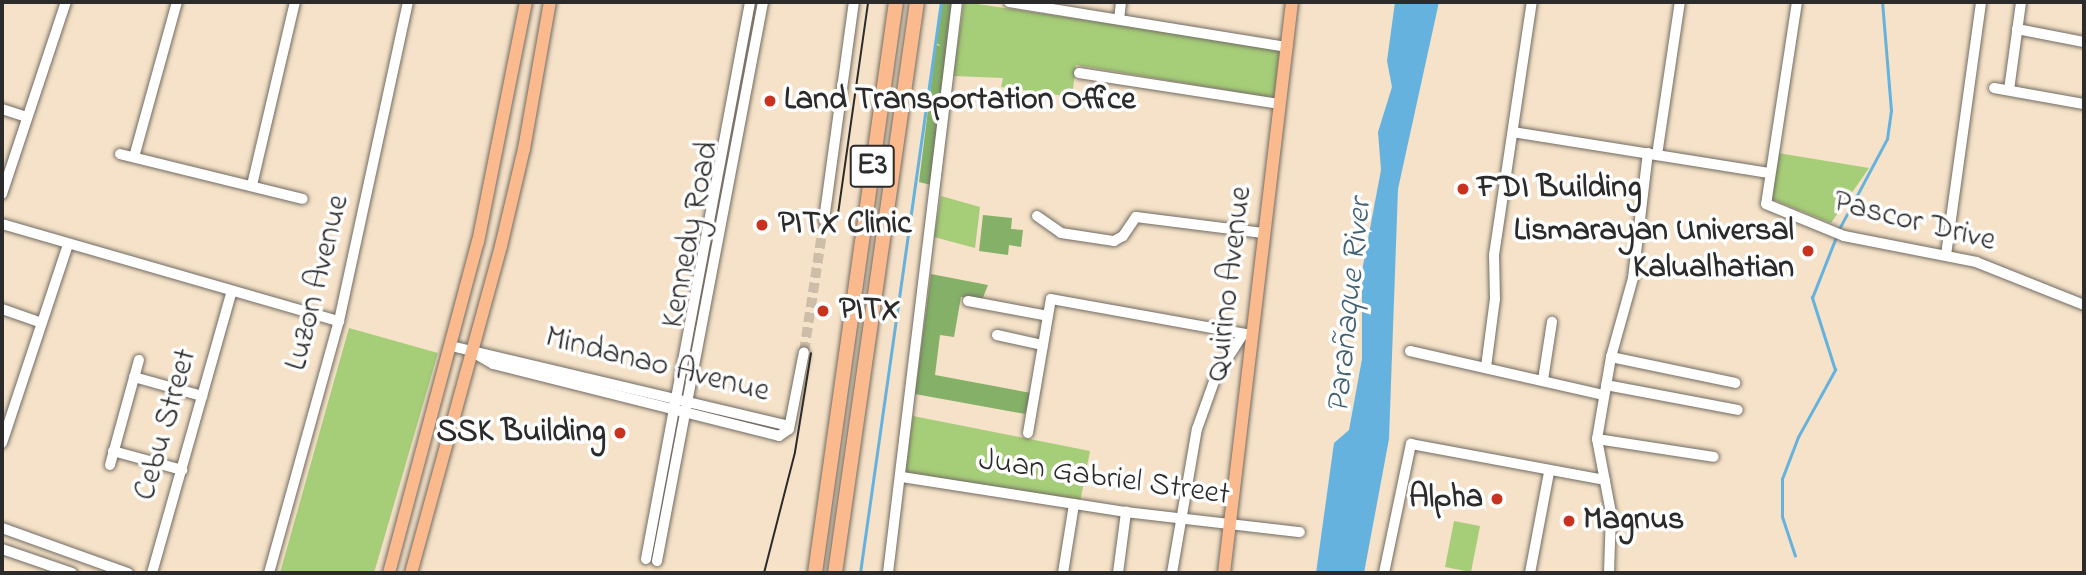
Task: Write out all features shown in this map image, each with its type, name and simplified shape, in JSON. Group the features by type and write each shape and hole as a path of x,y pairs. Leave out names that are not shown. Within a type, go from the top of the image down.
{"highway":[{"name":"E3","path":"815,573 896,2"},
{"name":"E3","path":"835,573 917,2"}],"main road":[{"path":"389,573 478,242 526,2"},
{"path":"411,573 474,353 524,149 550,2"},
{"name":"Quirino Avenue","path":"1224,573 1247,334 1263,233 1292,2"}],"street":[{"path":"2,194 66,2"},
{"path":"134,158 177,2"},
{"path":"252,185 295,2"},
{"name":"Luzon Avenue","path":"269,573 339,321 408,2"},
{"name":"Kennedy Road","path":"750,2 675,399 652,560 686,407 763,2"},
{"path":"824,220 854,2"},
{"path":"888,573 902,477 957,2"},
{"path":"1009,2 1287,47"},
{"path":"1119,19 1121,2"},
{"path":"1486,367 1496,299 1494,255 1532,2"},
{"path":"1609,573 1612,537 1597,439 1612,357 1633,278 1680,2"},
{"name":"Pascor Drive","path":"1797,2 1766,204 1844,236 1946,255 2084,305"},
{"path":"1946,255 1980,2"},
{"path":"2009,90 2021,2"},
{"path":"2017,29 2084,41"},
{"path":"1079,74 1279,104"},
{"path":"1994,88 2084,104"},
{"path":"2,109 26,117"},
{"path":"1513,132 1769,173"},
{"path":"120,154 303,199"},
{"path":"714,191 726,194"},
{"path":"1037,216 1061,233 1114,241 1123,236 1136,217 1263,233"},
{"path":"2,224 339,321"},
{"path":"2,442 68,245"},
{"path":"696,289 708,291"},
{"name":"Cebu Street","path":"152,573 232,291"},
{"path":"1028,433 1051,299 1247,334 1216,376 1197,429 1172,573"},
{"path":"968,302 1048,316"},
{"path":"2,309 42,323"},
{"path":"1543,380 1552,322"},
{"path":"997,335 1043,345"},
{"name":"Mindanao Avenue","path":"451,346 474,353 495,354 675,399 686,407 779,436 789,426 804,352"},
{"path":"1410,351 1543,380 1738,411"},
{"name":"Mindanao Avenue","path":"474,353 493,365 673,411 686,407"},
{"path":"1612,357 1735,383"},
{"path":"110,465 139,360"},
{"path":"134,377 202,396"},
{"path":"1597,439 1714,457"},
{"path":"1384,573 1411,444 1549,472 1605,480"},
{"path":"113,451 182,470"},
{"path":"1530,573 1549,472"},
{"name":"Juan Gabriel Street","path":"902,477 1126,512 1300,532"},
{"path":"1063,573 1074,504"},
{"path":"1118,573 1126,512"},
{"path":"2,528 128,573"},
{"path":"2,549 72,573"}],"green space":[{"path":"941,2 953,2 935,186 919,182 936,45 941,46 936,43"},
{"path":"964,2 1280,49 1274,98 1076,65 1072,97 1001,87 1003,78 953,76"},
{"path":"1778,153 1869,168 1831,223 1772,199"},
{"path":"941,196 980,207 975,248 934,237"},
{"path":"983,215 1012,218 1011,229 1023,230 1021,247 1009,245 1008,255 979,251"},
{"path":"931,274 988,285 982,300 961,297 954,337 940,335 935,375 1031,393 1025,414 915,394"},
{"path":"349,328 438,353 374,573 280,573"},
{"path":"913,416 1090,451 1080,502 905,473"},
{"path":"1454,521 1480,526 1471,572 1445,567"}],"water":[{"path":"1395,2 1439,2 1398,189 1389,439 1364,573 1316,573 1334,443 1349,430 1362,359 1362,271 1381,170 1378,132 1392,87 1387,61"}],"waterway":[{"path":"860,573 941,2"},
{"path":"1838,231 1887,139 1891,111 1882,2"},
{"path":"1795,556 1782,517 1782,479 1798,437 1835,370 1812,298 1836,237"}],"tunnel":[{"path":"804,352 824,220"}],"tram line":[{"path":"837,221 868,2"},
{"path":"764,573 795,452 811,353"}],"place":[{"name":"Land Transportation Office","path":"770,101"},
{"name":"FDI Building","path":"1463,189"},
{"name":"PITX Clinic","path":"762,225"},
{"name":"Lismarayan Universal Kalualhatian","path":"1808,251"},
{"name":"PITX","path":"823,311"},
{"name":"SSK Building","path":"620,433"},
{"name":"Alpha","path":"1497,499"},
{"name":"Magnus","path":"1569,521"}],"water label":[{"name":"Parañaque River","path":"1351,306"}]}
